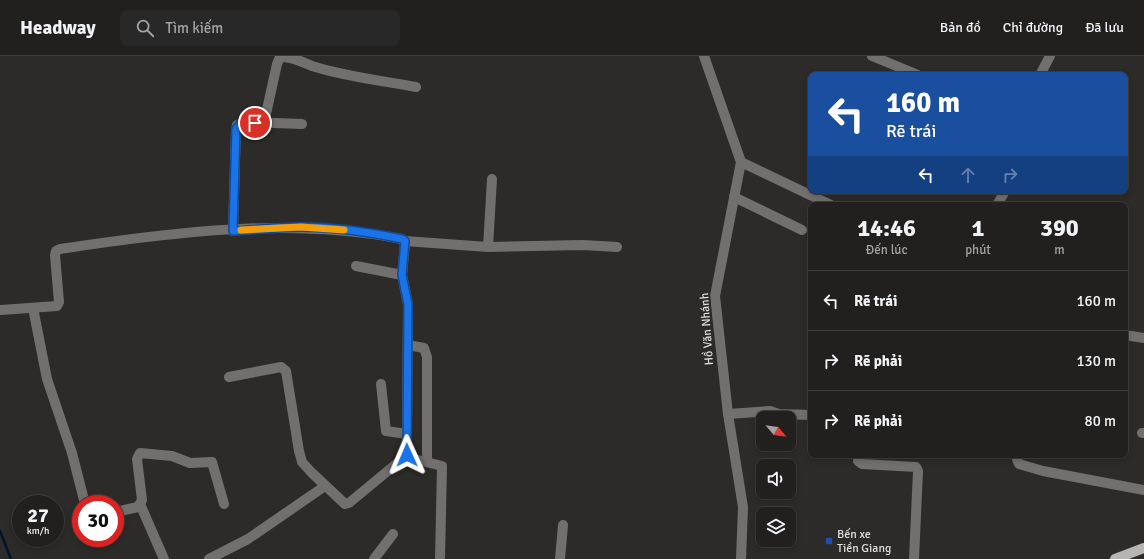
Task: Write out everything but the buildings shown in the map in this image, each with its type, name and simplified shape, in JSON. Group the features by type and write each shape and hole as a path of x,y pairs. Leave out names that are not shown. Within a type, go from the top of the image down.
{"main road":[{"path":"1115,559 1144,548"}],"street":[{"path":"264,123 278,64 280,57 283,56 299,59 317,67 416,87"},
{"path":"704,56 741,162 825,202"},
{"path":"872,56 911,72"},
{"path":"1042,72 1050,56"},
{"path":"233,231 236,129 241,123 302,124"},
{"name":"Hồ Văn Nhánh","path":"741,162 715,296 728,414 743,507 741,559"},
{"path":"488,247 492,180"},
{"path":"734,197 802,230"},
{"path":"1,310 54,306 59,302 55,255 56,251 60,249 132,238 301,227 380,234 405,241 488,247 583,245 617,247"},
{"path":"405,241 402,275 407,296 407,455"},
{"path":"356,266 402,275"},
{"path":"33,308 47,379 72,453 83,495"},
{"path":"1128,335 1144,338"},
{"path":"408,345 424,348 427,357 427,462"},
{"path":"229,377 281,367 286,371 299,452 302,462 343,502 349,503 407,455"},
{"path":"381,384 386,431 407,434"},
{"path":"728,414 770,410 779,414 808,415"},
{"path":"124,510 138,507 142,500 137,459 140,453 172,456 190,463 212,462 224,504"},
{"path":"407,455 414,460 442,466 440,559"},
{"path":"858,458 858,461 862,464 916,468 918,471 914,559"},
{"path":"1018,458 1019,464 1037,469 1144,490"},
{"path":"209,559 248,539 325,486"},
{"path":"140,504 164,559"},
{"path":"560,559 563,525"},
{"path":"374,559 393,534"}],"waterway":[{"path":"0,531 11,559"}],"slow traffic":[{"path":"241,230 301,227 344,230"}],"place":[{"name":"Bến xe Tiền Giang","path":"829,541"}],"route":[{"path":"255,123 241,123 236,129 233,231 301,227 380,234 405,241 402,275 408,304 407,455"}]}
